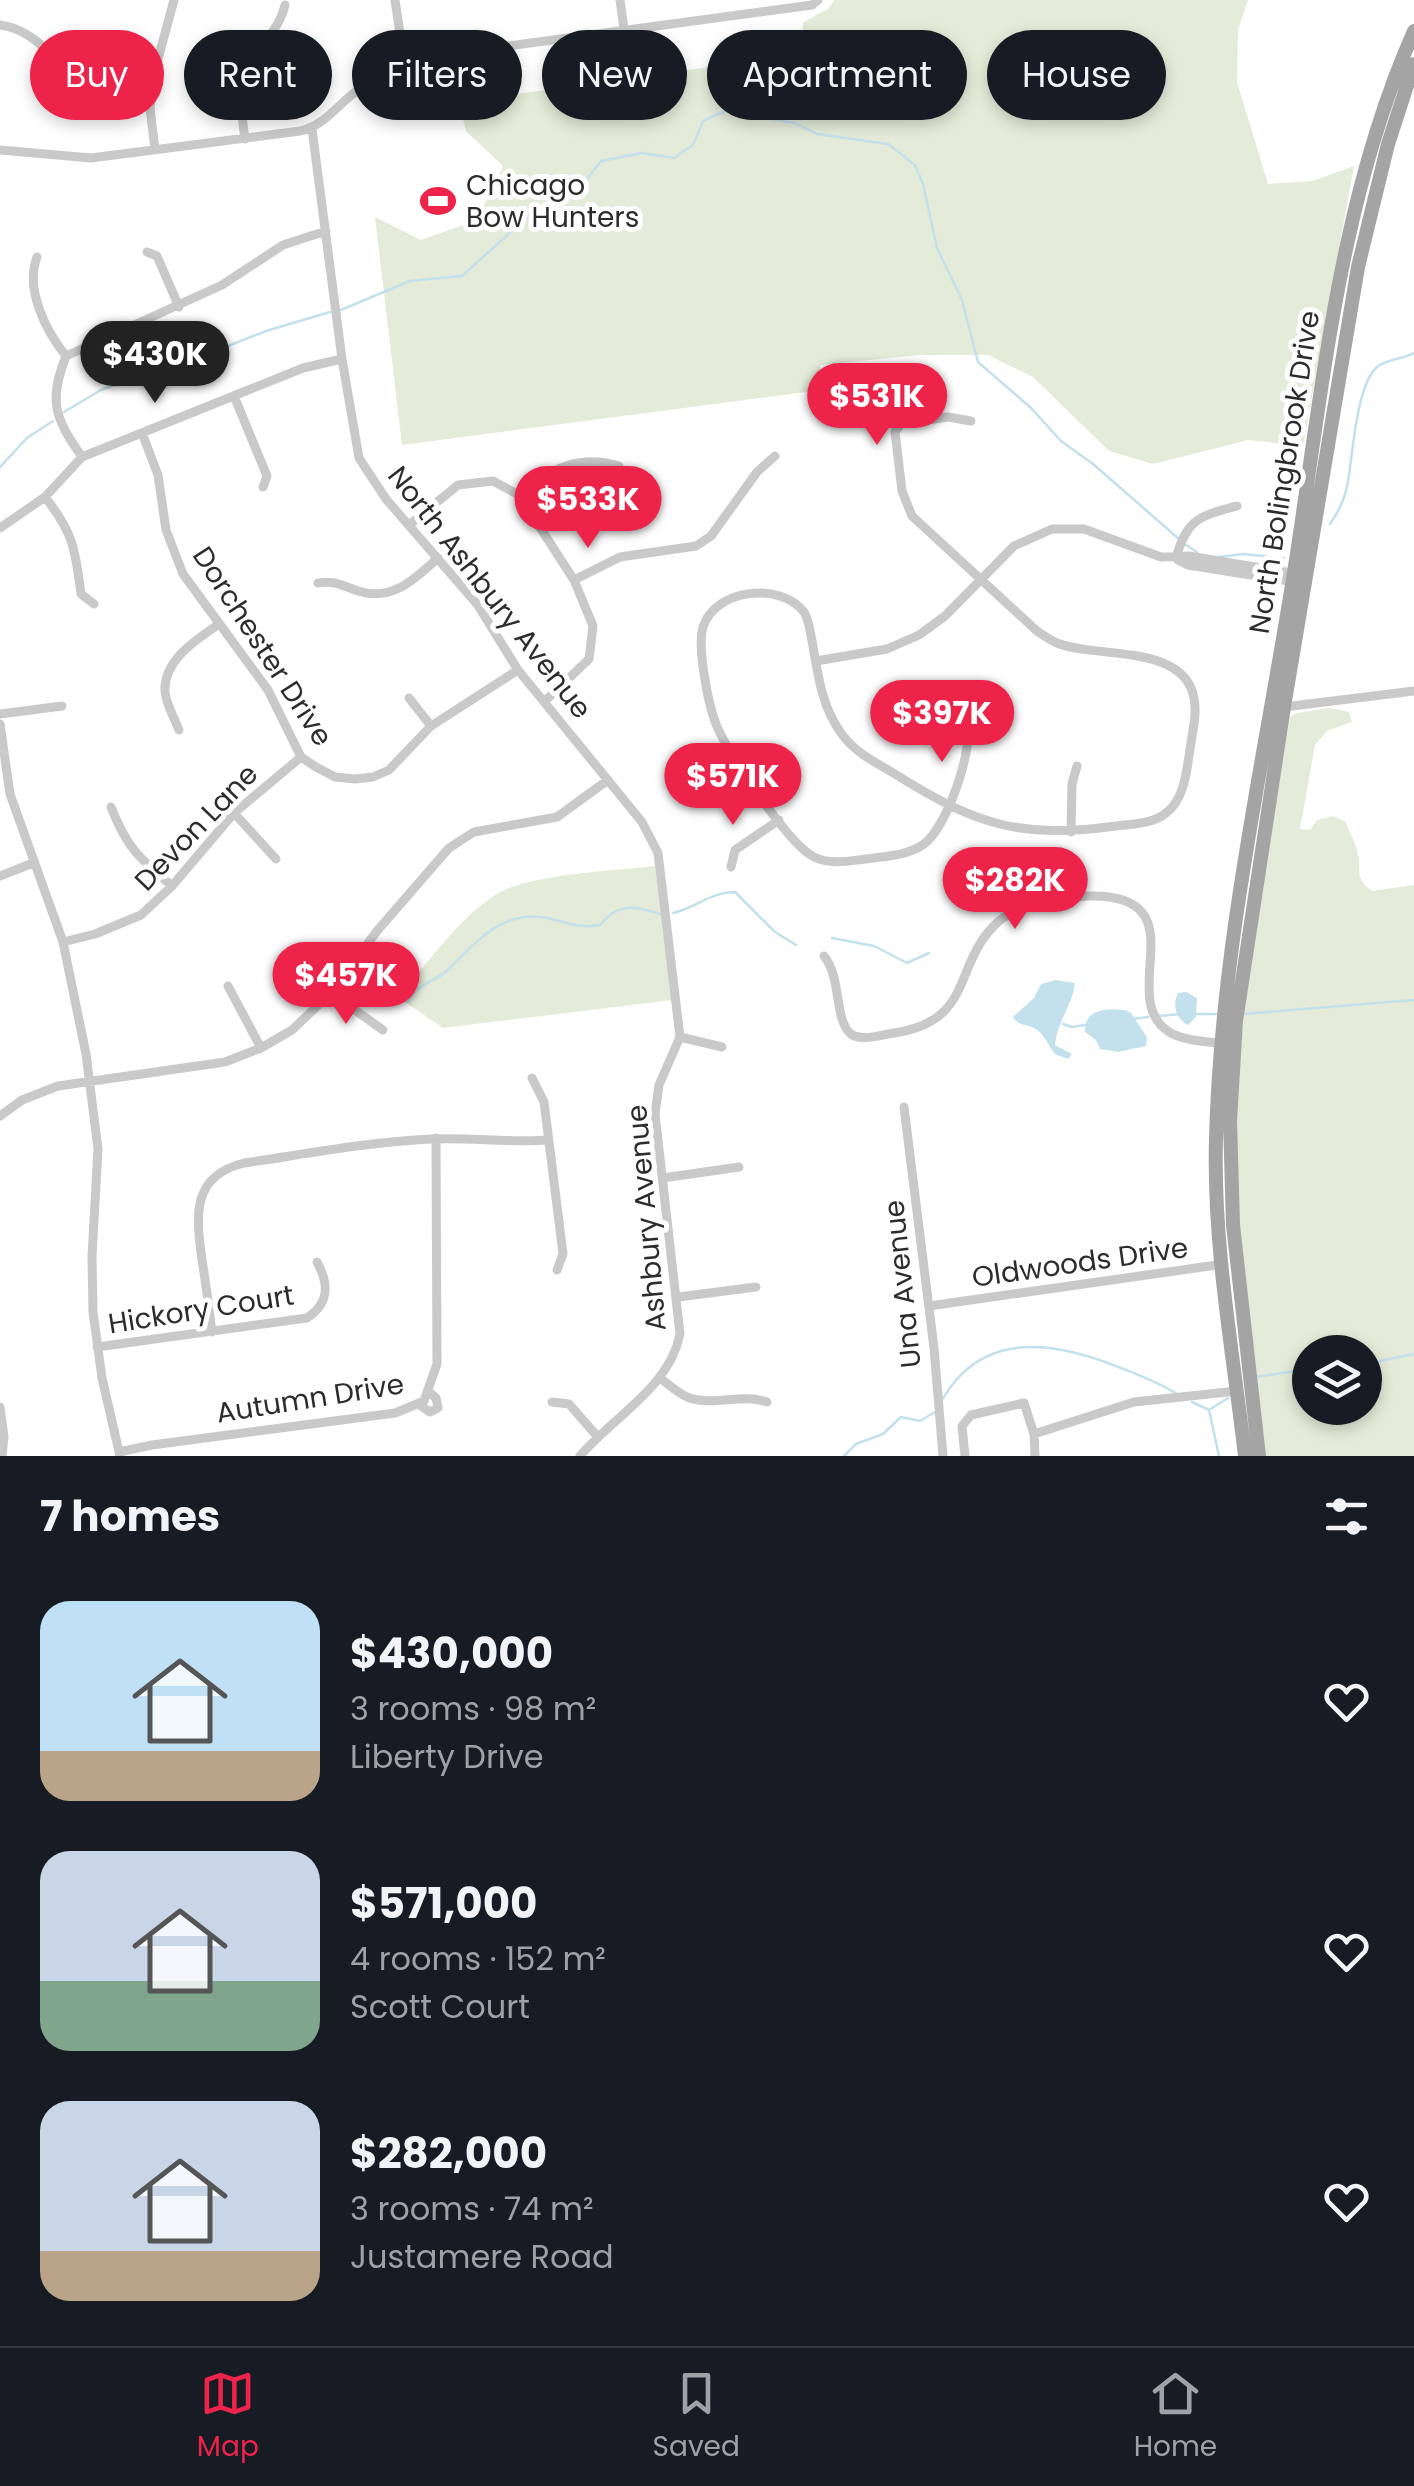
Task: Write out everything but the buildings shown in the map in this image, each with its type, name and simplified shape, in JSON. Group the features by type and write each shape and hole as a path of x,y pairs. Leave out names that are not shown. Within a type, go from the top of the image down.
{"main road":[{"name":"North Bolingbrook Drive","path":"1228,1044 1252,918 1284,707 1335,310 1351,225 1396,72 1414,32"},
{"name":"North Bolingbrook Drive","path":"1228,1044 1236,928 1358,267 1412,74"},
{"path":"1228,1044 1216,1143 1258,1456"},
{"path":"1230,1264 1245,1456"}],"street":[{"path":"155,150 150,108 174,0"},
{"path":"395,0 399,30"},
{"path":"620,0 624,29"},
{"path":"522,44 724,11 812,5 818,0"},
{"path":"245,139 240,96 250,64 282,20 285,5"},
{"path":"0,25 30,37"},
{"path":"0,150 76,158 312,129 352,94"},
{"name":"North Ashbury Avenue","path":"312,129 359,458 376,486 484,614 518,670 642,822 658,852 676,1002"},
{"path":"82,457 64,432 56,412 58,376 66,356 222,285 282,244 326,231"},
{"path":"148,252 157,256 179,307"},
{"path":"37,257 32,270 43,321 66,356"},
{"path":"0,528 45,497 82,457 304,368 342,359"},
{"path":"234,396 267,476 263,487"},
{"path":"968,727 970,744 948,807 938,830 922,846 903,854 834,862 814,858 798,846 730,752 715,723 706,682 702,630 710,614 728,598 764,592 790,600 806,614 824,706 842,734 856,750 948,807 1036,832 1072,832 1148,822 1166,814 1178,799 1185,778 1196,713 1194,694 1181,672 1162,662 1057,643 1037,631 912,516 902,492 895,432 901,424 948,418 971,420"},
{"name":"Dorchester Drive","path":"142,432 158,475 166,530 184,574 268,690 301,757 335,777 373,777 389,770 431,726 518,670"},
{"path":"574,580 620,557 696,546 711,536 757,472 775,456"},
{"path":"519,495 566,464 598,460 619,466"},
{"path":"409,524 458,485 493,481 519,495 574,580 593,626 593,646 580,670 544,702"},
{"path":"45,497 68,526 81,594 94,604"},
{"path":"1176,558 1185,531 1195,520 1236,506"},
{"path":"816,660 887,649 918,635 945,616 1014,546 1052,529 1084,529 1139,551 1176,558 1188,556 1300,579"},
{"path":"318,583 340,583 370,594 393,592 438,558"},
{"path":"179,730 165,692 169,669 188,645 219,624"},
{"path":"1284,707 1414,691"},
{"path":"409,698 431,726"},
{"path":"0,714 62,706"},
{"path":"0,724 10,794 63,942 90,1081 97,1132 92,1280 97,1348 119,1454"},
{"name":"Devon Lane","path":"63,942 141,915 172,886 234,814 301,757"},
{"path":"1072,832 1072,784 1077,766"},
{"path":"0,1116 36,1094 90,1081 225,1062 261,1048 292,1030 331,993 377,931 449,848 474,832 557,817 608,780"},
{"path":"111,807 124,840 172,886"},
{"path":"234,814 276,859"},
{"path":"731,867 736,850 779,820"},
{"path":"0,876 33,863"},
{"path":"824,956 834,971 842,1020 852,1034 862,1038 912,1030 932,1022 948,1007 989,931 1005,916 1026,906 1111,897 1138,910 1151,932 1148,994 1158,1022 1177,1036 1228,1044"},
{"path":"228,986 261,1048"},
{"path":"331,993 383,1030"},
{"name":"Ashbury Avenue","path":"580,1456 596,1436 660,1378 679,1342 681,1325 656,1128 656,1095 680,1037 676,1002"},
{"path":"680,1037 722,1048"},
{"path":"532,1078 543,1095 564,1254 557,1270"},
{"name":"Una Avenue","path":"904,1106 943,1456"},
{"path":"212,1332 197,1216 204,1192 216,1176 244,1163 386,1142 436,1138 548,1140"},
{"name":"Autumn Drive","path":"119,1454 395,1412 424,1401 437,1364 436,1138"},
{"path":"663,1178 739,1167"},
{"name":"Hickory Court","path":"97,1348 311,1315 323,1302 326,1290 318,1262"},
{"name":"Oldwoods Drive","path":"929,1306 1230,1264"},
{"path":"678,1298 756,1287"},
{"path":"660,1378 686,1397 708,1400 750,1396 767,1402"},
{"path":"418,1404 430,1412 438,1408 436,1398 428,1391"},
{"path":"1034,1434 1134,1402 1238,1391"},
{"path":"552,1402 569,1404 596,1436"},
{"path":"966,1456 962,1426 971,1414 1024,1403 1036,1456"},
{"path":"0,1407 2,1456"}],"green space":[{"path":"834,0 1248,0 1238,30 1237,82 1268,184 1312,181 1354,166 1303,446 1248,440 1153,464 1109,451 1033,377 988,355 920,355 820,365 822,390 402,445 375,217 421,240 477,220 503,166 466,131 463,120 522,120 522,93 542,90 542,120 687,120 687,70 707,67 707,120 967,120 967,30 803,30 803,22 828,9"},
{"path":"1330,708 1349,712 1352,722 1327,731 1315,745 1300,829 1310,830 1317,820 1333,816 1346,822 1357,850 1360,878 1366,886 1372,891 1414,885 1414,1456 1263,1456 1238,1218 1236,1138 1242,1032 1255,927 1290,717"},
{"path":"655,866 672,1000 443,1028 398,997 456,929 495,895 549,878"}],"water":[{"path":"1056,980 1075,983 1055,1045 1072,1054 1068,1059 1055,1054 1038,1031 1013,1017 1034,998 1041,984"},
{"path":"1186,992 1197,998 1196,1017 1188,1025 1175,1007 1178,993"},
{"path":"1104,1010 1125,1010 1147,1037 1146,1046 1118,1052 1100,1049 1085,1032 1088,1018"}],"waterway":[{"path":"341,310 410,281 462,276 533,212 577,192 601,161 642,153 674,158 693,145 703,121 725,111 757,111 817,134 888,144 915,165 923,184 937,248 962,300 978,362 1031,408 1061,441 1179,539"},
{"path":"64,412 101,390 144,375 147,378 266,331 330,312"},
{"path":"1330,524 1346,493 1360,404 1370,376 1381,364 1414,353"},
{"path":"0,467 27,438 53,421"},
{"path":"1186,545 1197,552"},
{"path":"1219,557 1243,554 1284,558"},
{"path":"673,913 735,892 775,932 796,945"},
{"path":"408,1002 481,938 517,918 531,916 592,926 600,925 621,909 661,914"},
{"path":"832,938 874,946 907,963 929,953"},
{"path":"1243,1014 1414,1000"},
{"path":"1159,1016 1181,1014"},
{"path":"1194,1014 1216,1014"},
{"path":"1133,1019 1148,1017"},
{"path":"1063,1024 1085,1025"},
{"path":"942,1400 959,1377 978,1361 1000,1351 1023,1347 1097,1359 1177,1394"},
{"path":"1382,1361 1414,1354"},
{"path":"1255,1377 1292,1372"},
{"path":"1192,1402 1209,1410 1228,1398"},
{"path":"1209,1410 1219,1456"},
{"path":"844,1456 856,1444 883,1434 901,1417 920,1421 935,1412"}],"place":[{"name":"Chicago Bow Hunters","path":"438,201"}]}
